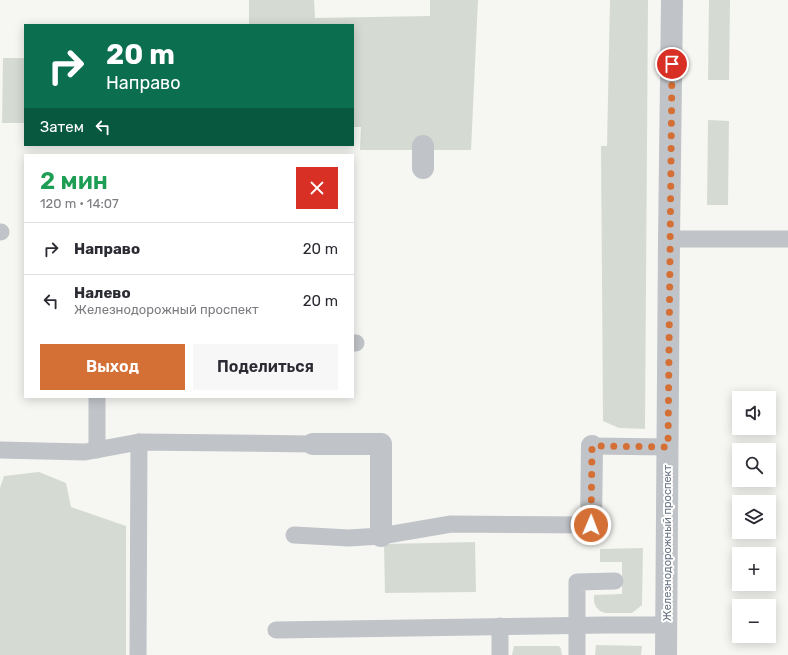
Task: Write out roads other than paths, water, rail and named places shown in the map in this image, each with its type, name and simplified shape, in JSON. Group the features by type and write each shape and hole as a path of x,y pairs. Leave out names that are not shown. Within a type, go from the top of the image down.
{"street":[{"name":"Железнодорожный проспект","path":"666,655 672,0"},
{"path":"423,146 423,168"},
{"path":"313,444 380,444 381,536"},
{"path":"591,525 592,446"}],"lane":[{"path":"669,238 788,239"},
{"path":"97,398 97,450"},
{"path":"138,655 139,442"},
{"path":"0,450 85,452 139,442 313,444"},
{"path":"592,446 668,447"},
{"path":"294,535 349,538 381,536 451,524 591,525"},
{"path":"577,655 577,582 615,581"},
{"path":"276,630 666,625"},
{"path":"500,626 500,655"}]}
